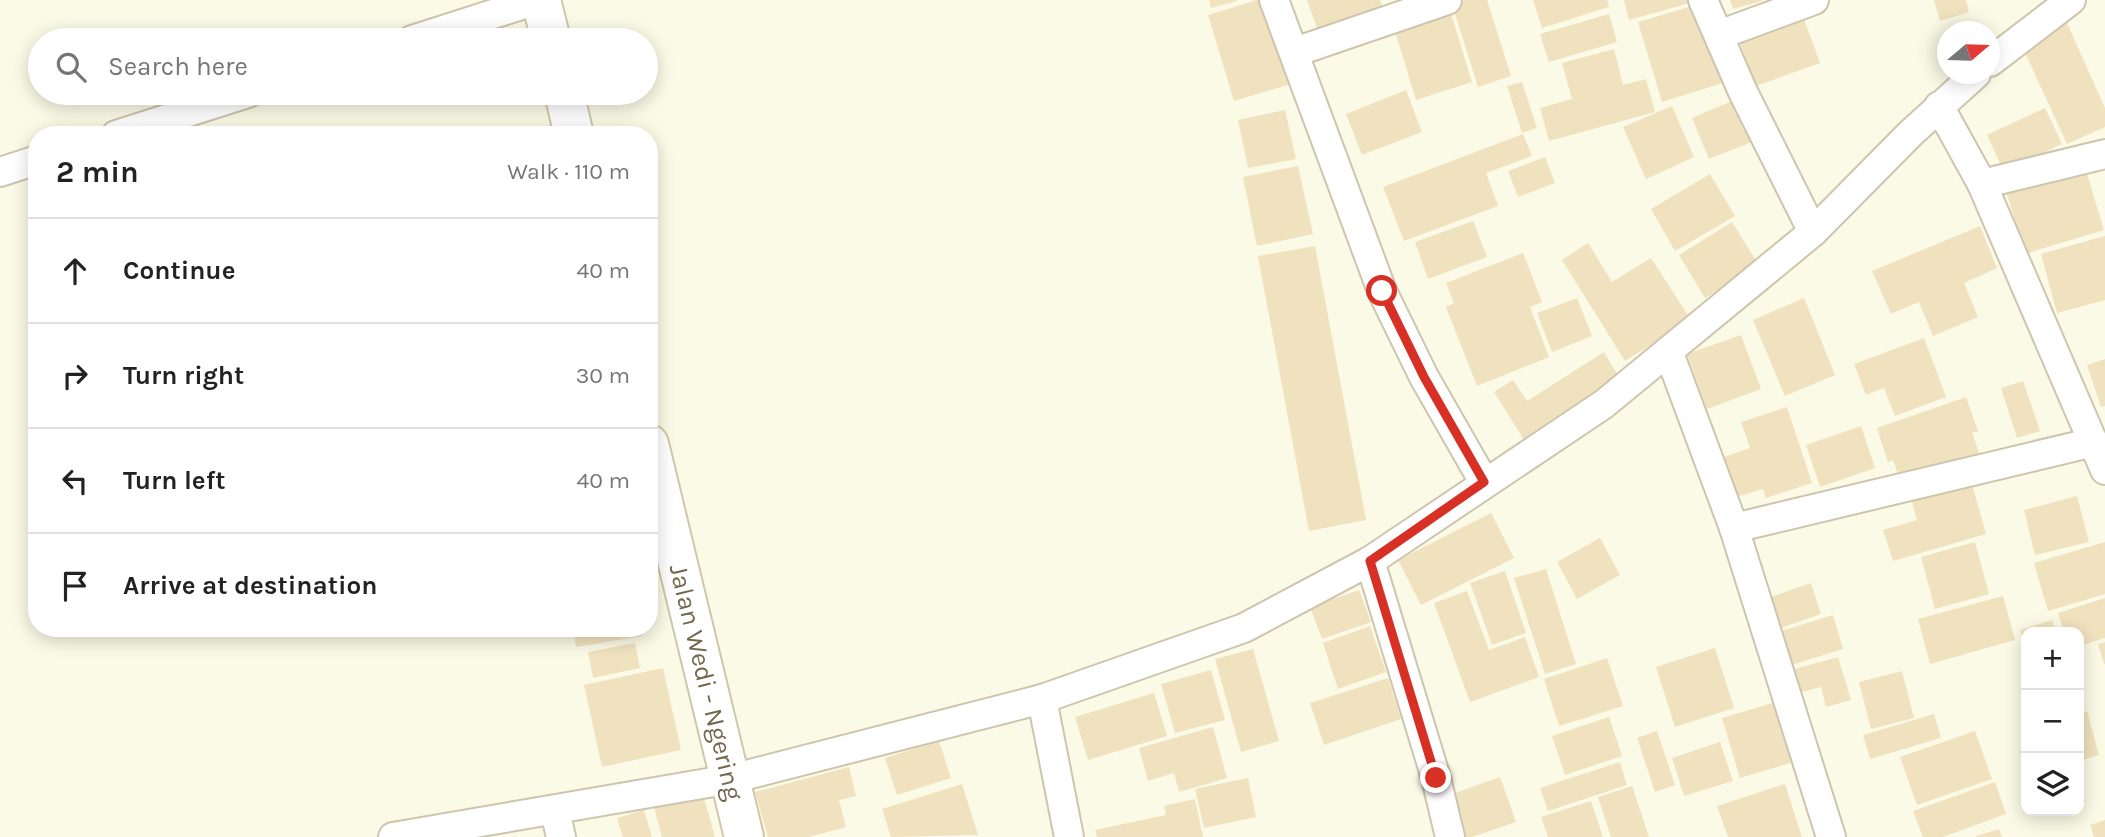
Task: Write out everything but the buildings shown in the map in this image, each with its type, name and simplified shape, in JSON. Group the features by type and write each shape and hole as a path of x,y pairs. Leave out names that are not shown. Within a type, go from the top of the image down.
{"main road":[{"path":"539,0 547,28"},
{"path":"567,105 572,126"},
{"name":"Jalan Wedi - Ngering","path":"658,481 744,837"}],"street":[{"path":"450,28 539,0"},
{"path":"1274,0 1382,291 1424,377 1484,482"},
{"path":"1295,52 1447,0"},
{"path":"1703,0 1743,92 1813,232"},
{"path":"1719,35 1814,0"},
{"path":"2000,54 2071,0"},
{"path":"393,837 558,824 1042,699 1244,628 1370,561 1604,404 1813,232 1964,84"},
{"path":"145,126 211,105"},
{"path":"1939,106 1982,184 2095,431 2105,470"},
{"path":"1982,184 2105,154"},
{"path":"0,172 28,163"},
{"path":"1669,353 1734,528 1831,837"},
{"path":"1734,528 2095,431"},
{"path":"1370,561 1436,778 1450,837"},
{"path":"1042,699 1069,837"}],"route":[{"path":"1382,291 1424,377 1484,482 1370,561 1436,778"}]}
